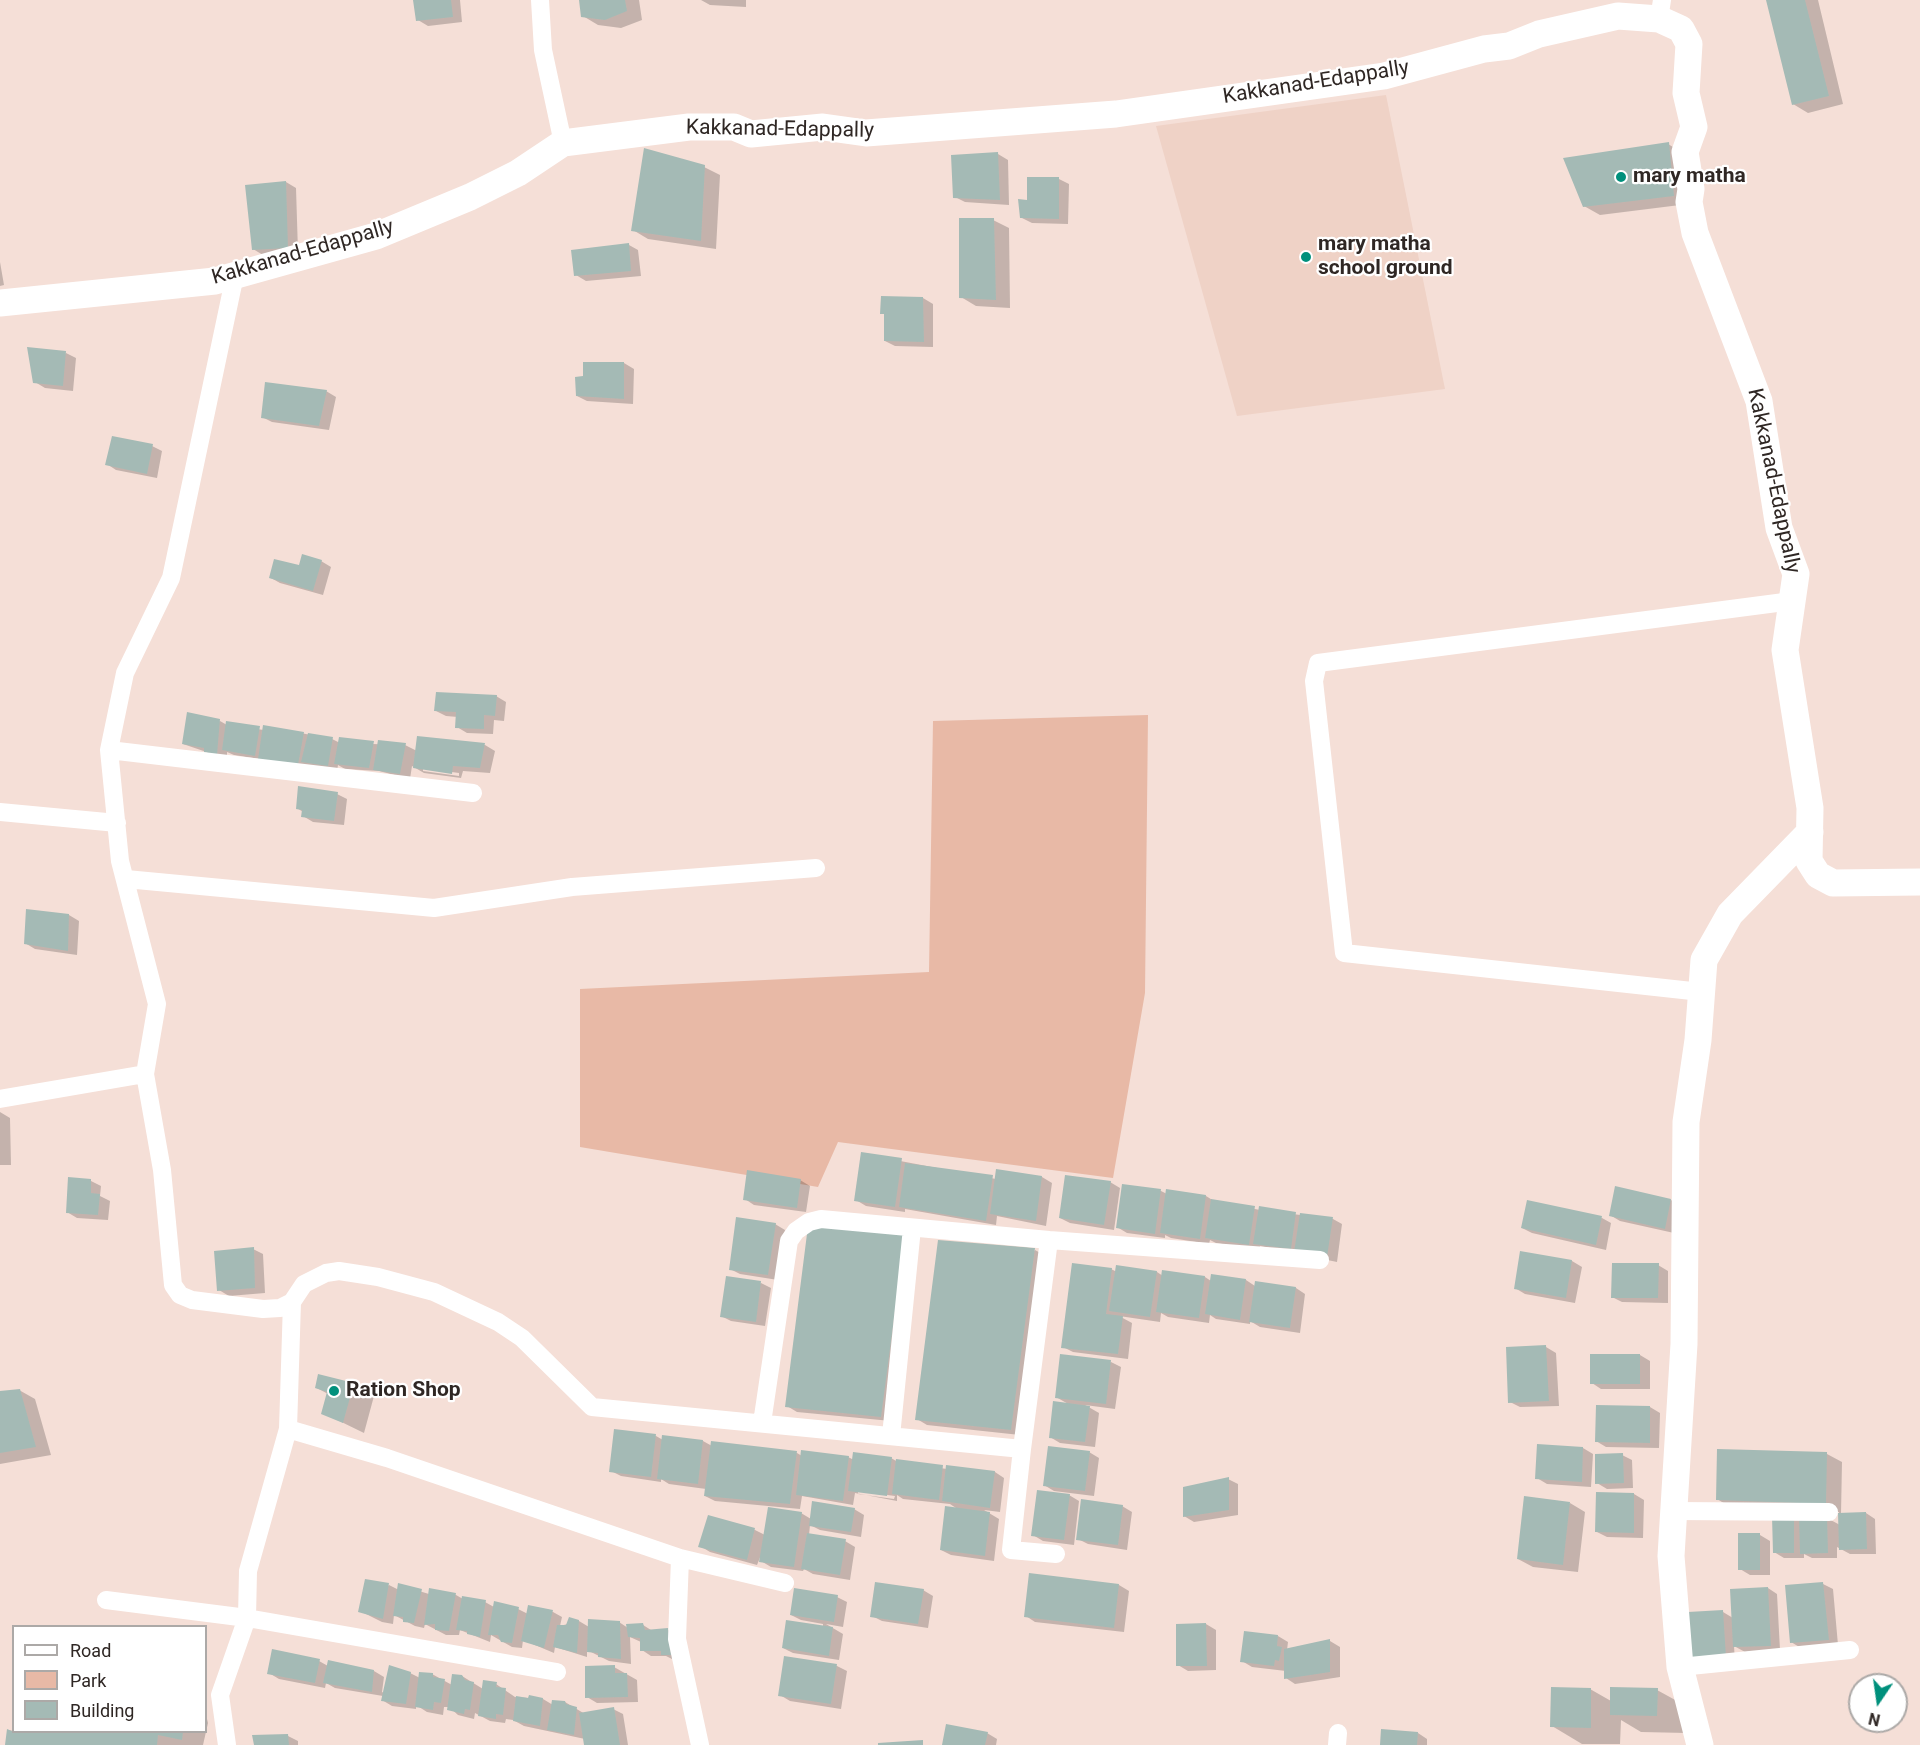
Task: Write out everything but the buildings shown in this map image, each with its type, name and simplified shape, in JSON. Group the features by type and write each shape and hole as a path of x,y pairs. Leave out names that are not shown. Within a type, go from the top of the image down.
{"street":[{"path":"540,0 543,50 559,133 563,143"},
{"name":"Kakkanad-Edappally","path":"0,303 215,281 375,236 470,197 518,173 563,143 689,127 734,127 751,134 823,127 866,133 1116,114 1384,76 1484,49 1509,46 1539,34 1660,9 1681,29 1689,44 1686,93 1694,127 1685,152 1691,189 1689,202 1695,233 1759,401 1779,528 1796,574 1785,650 1810,808 1809,861 1818,875 1833,883 1920,882"},
{"path":"235,275 171,578 125,674 109,750 120,861 157,1004 145,1074 162,1170 173,1286 180,1294 192,1300 263,1309 280,1308 292,1302 304,1284 326,1273 339,1271 378,1277 434,1292 498,1322 522,1338 592,1407 1022,1449"},
{"path":"1701,992 1344,953 1314,681 1318,663 1792,601"},
{"path":"109,750 473,793"},
{"path":"0,812 117,823"},
{"path":"1700,1745 1680,1667 1671,1556 1684,1344 1686,1122 1698,1040 1704,960 1730,914 1810,832"},
{"path":"126,879 434,908 572,887 816,868"},
{"path":"0,1099 145,1074"},
{"path":"762,1423 789,1241 796,1231 809,1222 821,1220 1320,1260"},
{"path":"891,1436 912,1228"},
{"path":"1049,1240 1011,1550 1056,1554"},
{"path":"227,1745 220,1695 246,1618 248,1570 288,1429 292,1302"},
{"path":"288,1429 387,1458 680,1558 785,1583"},
{"path":"1673,1511 1829,1512"},
{"path":"680,1558 677,1639 700,1745"},
{"path":"106,1600 246,1618 557,1672"},
{"path":"1680,1667 1850,1650"}],"shaded area":[{"name":"mary matha school ground","path":"1386,95 1445,389 1237,416 1156,126"}],"green space":[{"path":"1148,715 1145,993 1113,1178 838,1142 818,1187 580,1147 580,989 929,972 933,721"}],"place":[{"name":"mary matha","path":"1621,177"},
{"name":"mary matha school ground","path":"1306,257"},
{"name":"Ration Shop","path":"334,1391"}]}
